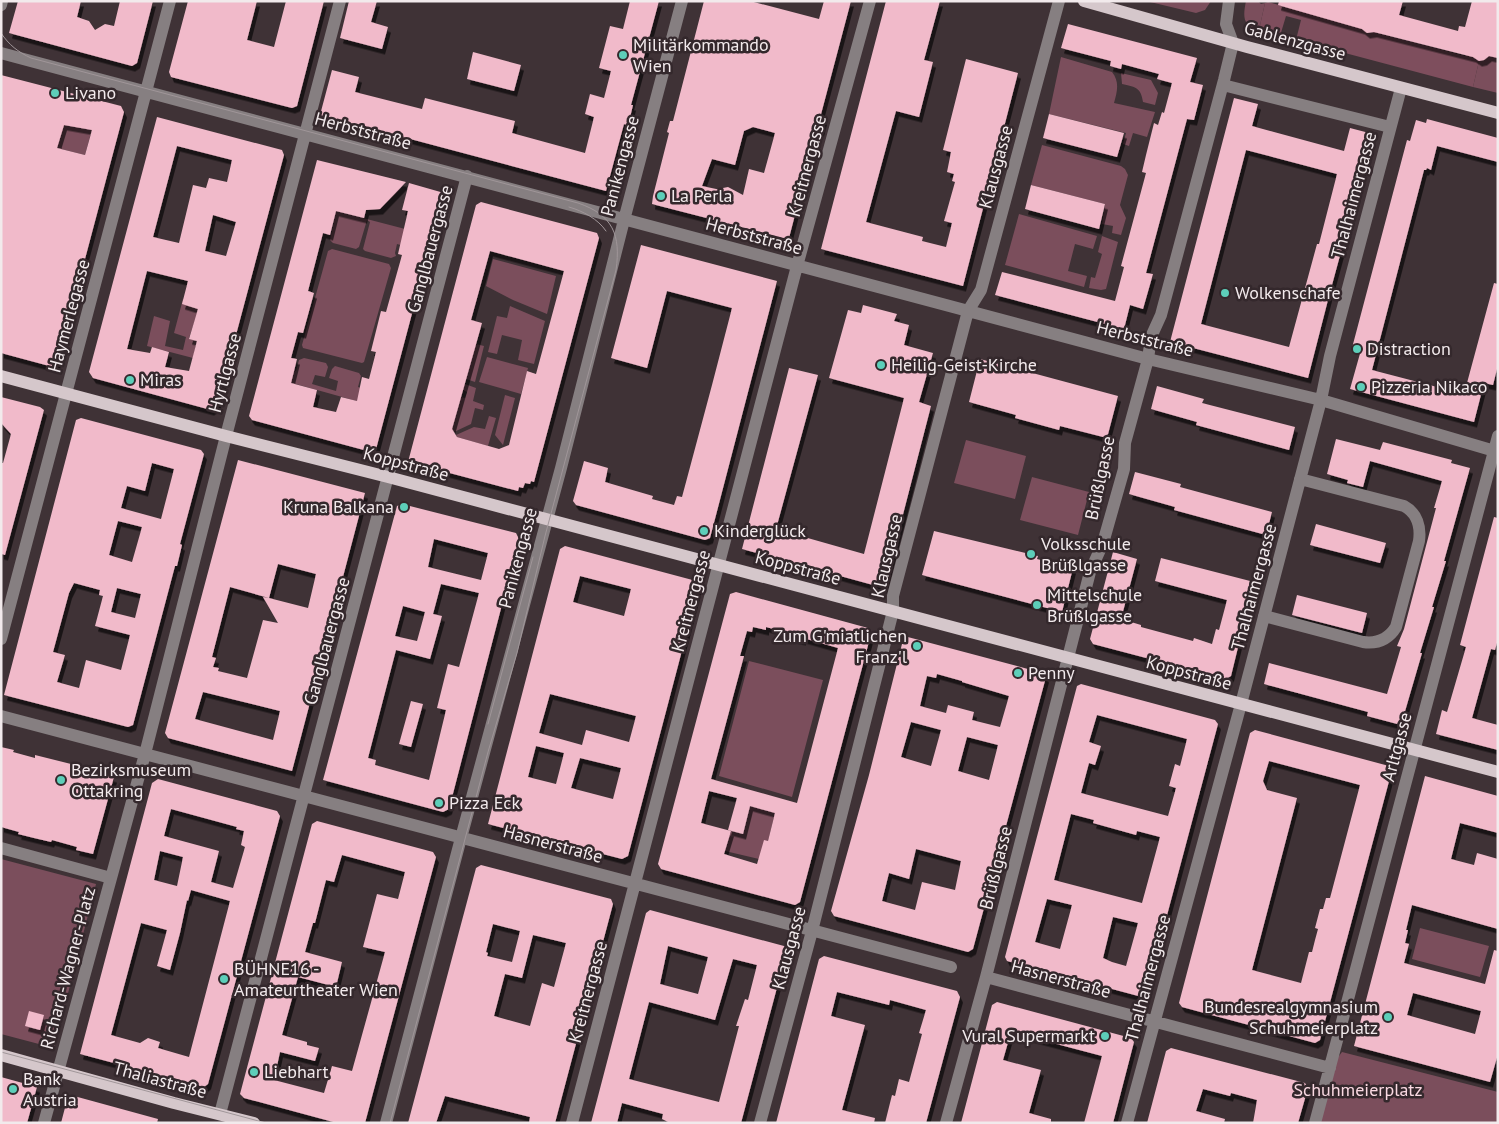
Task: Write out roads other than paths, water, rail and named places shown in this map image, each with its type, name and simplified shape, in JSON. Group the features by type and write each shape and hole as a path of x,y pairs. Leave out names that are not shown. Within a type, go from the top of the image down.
{"main road":[{"name":"Gablenzgasse","path":"1084,1 1233,43 1498,113"},
{"name":"Koppstraße","path":"1,376 1498,772"},
{"name":"Richard-Wagner-Platz","path":"1,1055 58,1070"},
{"name":"Thaliastraße","path":"58,1070 254,1123"}],"street":[{"name":"Haymerlegasse","path":"1,639 170,1"},
{"name":"Hyrtlgasse","path":"145,754 340,1"},
{"name":"Panikengasse","path":"386,1123 682,1"},
{"name":"Kreitnergasse","path":"572,1123 797,266 870,1"},
{"name":"Klausgasse","path":"760,1123 812,931 893,611 893,596 968,311 981,290 1060,1"},
{"path":"1229,1 1226,24 1233,43"},
{"name":"Brüßlgasse","path":"946,1123 986,977 1090,572 1103,543 1124,469 1125,443 1148,359 1151,337 1161,315 1233,43"},
{"name":"Herbststraße","path":"1,52 1148,359 1321,400 1496,451"},
{"path":"1223,85 1390,127"},
{"name":"Thalhaimergasse","path":"1127,1123 1264,616 1401,88"},
{"name":"Ganglbauergasse","path":"220,1114 467,176"},
{"name":"Arltgasse","path":"1330,1068 1414,750 1496,451 1498,436"},
{"path":"1264,616 1363,642 1375,643 1382,640 1392,633 1396,627 1419,541 1420,535 1417,522 1409,509 1397,504 1300,479"},
{"path":"1,716 145,754"},
{"name":"Hasnerstraße","path":"145,754 951,968"},
{"name":"Richard-Wagner-Platz","path":"58,1070 145,754"},
{"name":"Richard-Wagner-Platz","path":"1,848 111,878"},
{"name":"Hasnerstraße","path":"986,977 1330,1068"},
{"path":"1315,1123 1330,1068"},
{"path":"44,1123 58,1070"}],"tram line":[{"path":"1,33 14,48 31,58 578,203 599,214 607,220 612,228 617,246 616,270 545,536 517,653 488,752 390,1123"},
{"path":"569,207 590,216 606,231"},
{"path":"488,724 533,557"},
{"path":"1,1052 266,1123"}],"place":[{"name":"Militärkommando Wien","path":"623,55"},
{"name":"Livano","path":"55,93"},
{"name":"La Perla","path":"661,196"},
{"name":"Wolkenschafe","path":"1225,293"},
{"name":"Distraction","path":"1357,349"},
{"name":"Heilig-Geist-Kirche","path":"881,365"},
{"name":"Miras","path":"130,380"},
{"name":"Pizzeria Nikaco","path":"1361,387"},
{"name":"Kruna Balkana","path":"404,507"},
{"name":"Kinderglück","path":"704,531"},
{"name":"Volksschule Brüßlgasse","path":"1031,554"},
{"name":"Mittelschule Brüßlgasse","path":"1037,605"},
{"name":"Zum G'miatlichen Franz'l","path":"917,646"},
{"name":"Penny","path":"1018,673"},
{"name":"Bezirksmuseum Ottakring","path":"61,780"},
{"name":"Pizza Eck","path":"439,803"},
{"name":"BÜHNE16 - Amateurtheater Wien","path":"224,979"},
{"name":"Bundesrealgymnasium Schuhmeierplatz","path":"1388,1017"},
{"name":"Vural Supermarkt","path":"1105,1036"},
{"name":"Liebhart","path":"254,1072"},
{"name":"Bank Austria","path":"13,1089"}],"park label":[{"name":"Schuhmeierplatz","path":"1358,1090"}]}
